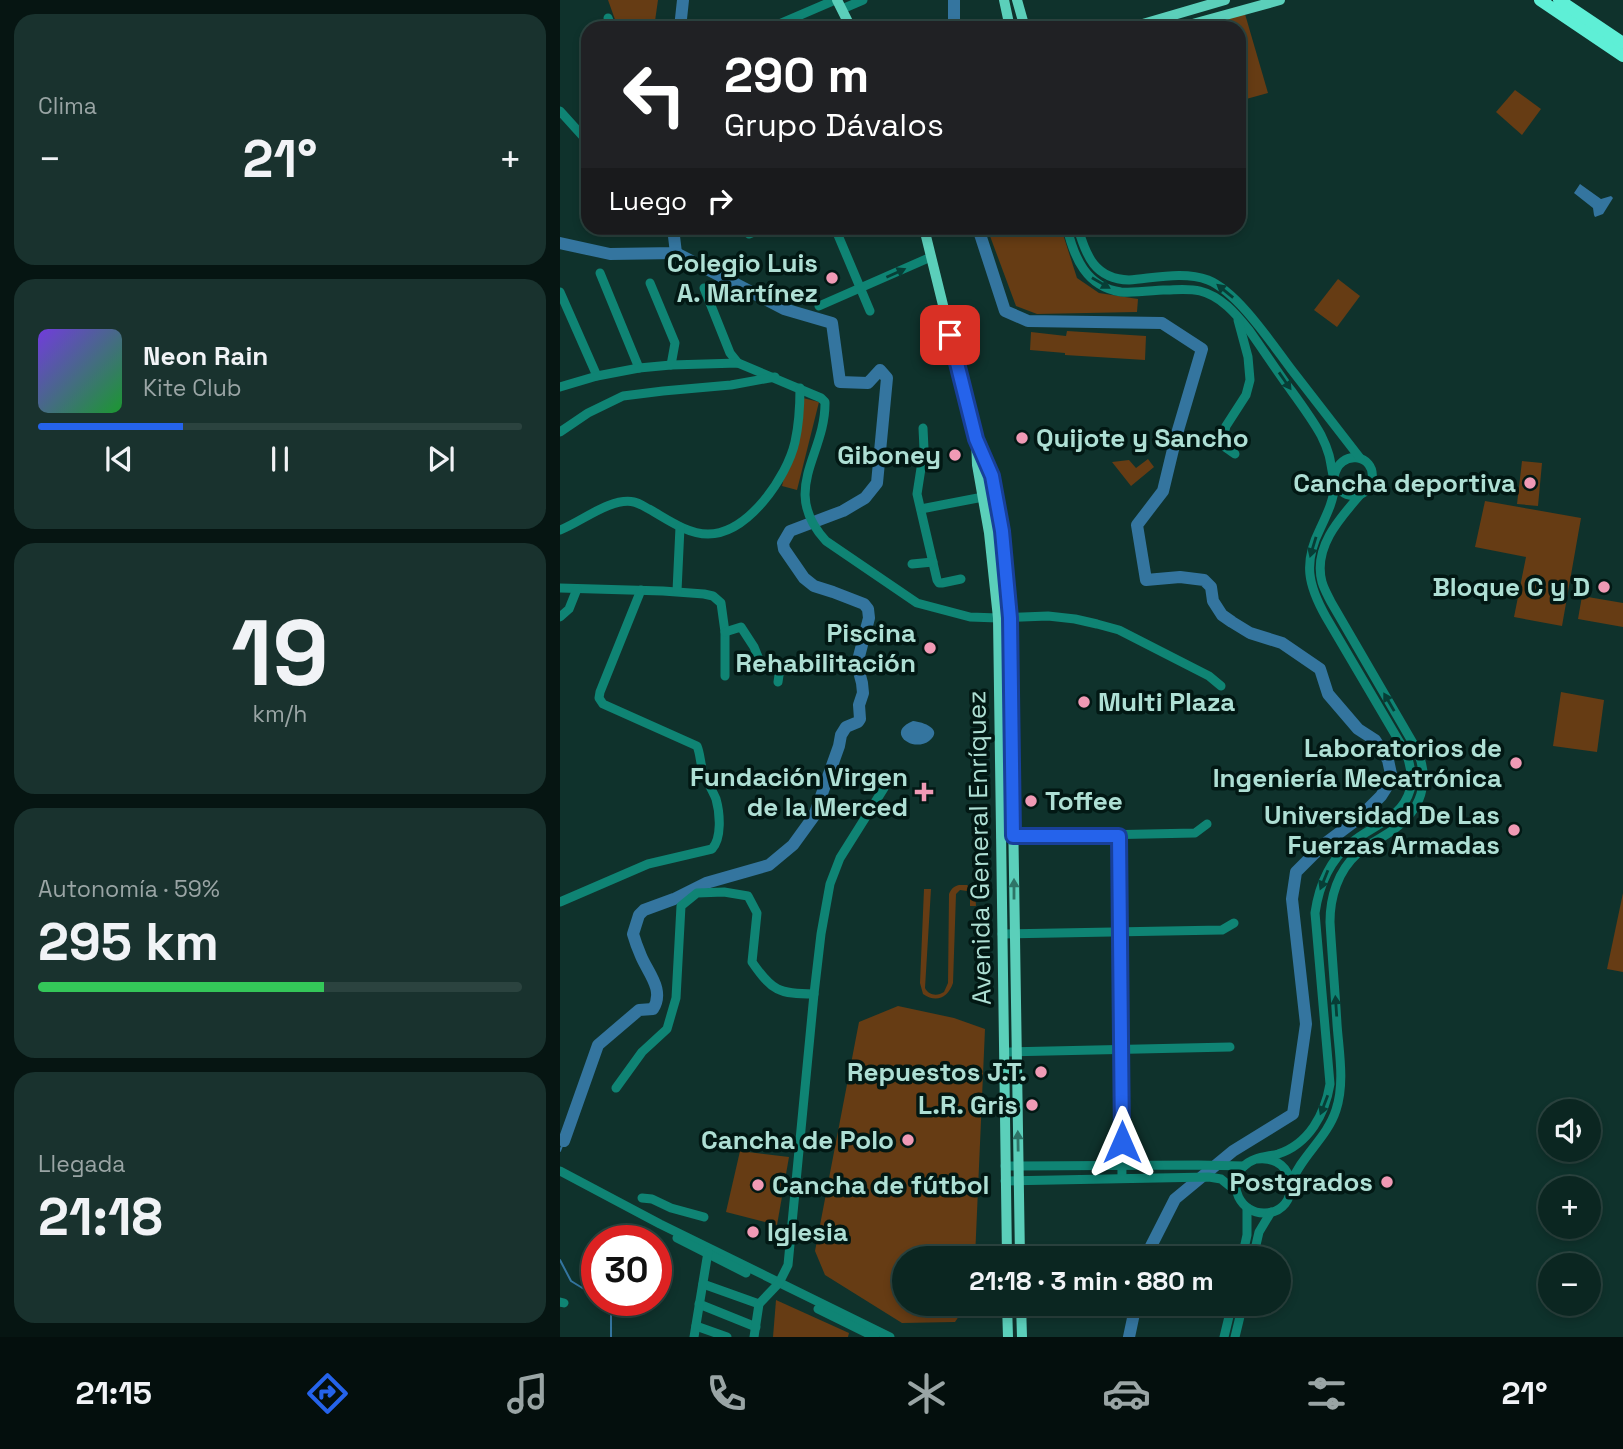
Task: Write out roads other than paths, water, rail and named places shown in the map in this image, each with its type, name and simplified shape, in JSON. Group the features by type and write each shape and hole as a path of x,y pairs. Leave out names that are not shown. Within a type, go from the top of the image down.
{"highway":[{"path":"1540,0 1623,55"},
{"path":"1559,0 1623,43"}],"main road":[{"path":"1004,0 1008,21"},
{"path":"1017,0 1023,21"},
{"path":"1153,21 1225,0"},
{"path":"1204,21 1280,0"},
{"path":"838,3 847,21"},
{"name":"Avenida General Enríquez","path":"926,235 976,439 996,495 1002,531 1002,598"},
{"name":"Avenida General Enríquez","path":"976,439 977,465 1002,598 1012,715 1020,1246"},
{"name":"Avenida General Enríquez","path":"1004,618 1000,716 1007,1246"},
{"path":"1000,716 1012,715"},
{"path":"1007,1316 1008,1337"},
{"path":"1021,1316 1021,1337"}],"street":[{"path":"789,21 838,3 863,0"},
{"path":"560,111 581,134"},
{"path":"838,235 870,312"},
{"path":"1069,235 1083,269 1104,287 1127,292 1192,289 1212,295 1236,316 1312,420 1329,453 1338,488 1348,495 1360,495"},
{"path":"1080,235 1092,263 1107,275 1129,280 1196,276 1223,288 1249,314 1360,458 1369,465 1373,476 1369,488 1339,519 1324,546 1322,581 1331,602 1417,750 1423,767 1423,785 1421,796 1412,813 1393,830 1358,853 1334,890 1330,922 1341,1075 1338,1101 1329,1125 1291,1183 1284,1204 1271,1212 1263,1213 1247,1208 1240,1201 1236,1191 1238,1173 1257,1159 1279,1153 1296,1144 1318,1120 1328,1096 1330,1084 1315,913 1318,894 1330,865 1353,841 1400,810 1409,795 1411,785 1410,764 1406,753 1314,597 1309,574 1311,551 1333,498 1338,465 1354,457 1360,458"},
{"path":"819,306 931,257"},
{"path":"600,273 639,368"},
{"path":"650,283 675,343 671,365"},
{"path":"704,288 730,353 738,363"},
{"path":"560,292 597,376"},
{"path":"1235,454 1225,447 1222,441 1226,426 1247,395 1250,380 1248,357 1236,316"},
{"path":"561,385 639,368 738,363 800,388 825,401 822,431 809,464 804,488 810,518 826,541 917,603 970,617 1048,616 1075,619 1119,630 1209,676 1221,686"},
{"path":"560,432 589,413 623,396 775,377"},
{"path":"560,530 610,505 622,502 634,502 680,527 708,534 740,524 780,480 790,460 800,412 800,388"},
{"path":"923,428 924,449 917,494 933,562 939,583 961,579"},
{"path":"921,509 983,497"},
{"path":"677,591 680,527"},
{"path":"912,564 933,562"},
{"path":"560,588 677,591 713,596 721,603 726,632 725,676"},
{"path":"560,617 569,609 577,589"},
{"path":"560,902 648,864 712,849 716,844 719,828 716,801 701,767 697,746 603,704 599,698 641,590"},
{"path":"726,632 741,627 754,647 763,669 776,665 780,668 778,682"},
{"path":"699,1304 755,1332 759,1304 777,1285 788,1265 814,994 830,884 840,858 884,788"},
{"path":"1001,838 1195,833 1207,824"},
{"path":"1119,836 1122,1178"},
{"path":"616,1088 642,1052 667,1029 676,998 681,906 697,893 748,895 757,913 752,962 771,986 784,993 814,994"},
{"path":"1002,934 1222,930 1234,923"},
{"path":"1005,1052 1230,1047"},
{"path":"1257,1159 1277,1161 1287,1170 1291,1183"},
{"path":"1005,1166 1244,1166"},
{"path":"564,1173 708,1251 876,1335 890,1337"},
{"path":"1005,1181 1209,1177 1221,1179 1236,1191"},
{"path":"642,1198 704,1217"},
{"path":"660,1224 671,1208"},
{"path":"1245,1246 1247,1208"},
{"path":"1256,1246 1259,1232 1271,1212"},
{"path":"694,1337 708,1251"},
{"path":"703,1284 759,1304"},
{"path":"1224,1337 1229,1316"},
{"path":"1236,1337 1240,1316"},
{"path":"696,1326 727,1337"}],"water":[{"path":"1580,184 1601,199 1611,196 1613,198 1603,214 1595,217 1593,208 1574,193"},
{"path":"913,721 933,730 933,737 929,741 915,744 904,740 901,730"}],"waterway":[{"path":"681,21 683,0"},
{"path":"954,0 954,21"},
{"path":"560,243 610,254 676,253 674,235"},
{"path":"980,235 1005,311 1028,321 1162,323 1202,349 1163,491 1137,525 1146,580 1180,577 1204,580 1211,587 1213,601 1222,615 1250,633 1282,643 1320,669 1328,694 1358,729 1375,740 1388,760 1391,774 1381,796 1359,818 1323,845 1296,872 1292,899 1306,1024 1293,1114 1233,1151 1175,1199 1151,1246"},
{"path":"564,1141 598,1045 639,1010 653,1009 656,1002 654,982 633,934 639,915 644,910 706,883 769,865 793,845 814,816 841,735 846,727 860,719 859,705 863,693 857,664 869,618 868,609 864,604 814,586 804,578 784,549 783,543 790,531 843,511 865,498 877,483 887,378 880,370 868,383 840,382 832,323 784,309 676,253"},
{"path":"560,1151 564,1141"},
{"path":"560,1260 571,1281 581,1287"},
{"path":"611,1316 611,1337"},
{"path":"1129,1337 1133,1316"}],"place":[{"name":"Colegio Luis A. Martínez","path":"832,278"},
{"name":"Quijote y Sancho","path":"1022,438"},
{"name":"Giboney","path":"955,455"},
{"name":"Cancha deportiva","path":"1530,483"},
{"name":"Bloque C y D","path":"1604,587"},
{"name":"Piscina Rehabilitación","path":"930,648"},
{"name":"Multi Plaza","path":"1084,702"},
{"name":"Laboratorios de Ingeniería Mecatrónica","path":"1516,763"},
{"name":"Fundación Virgen de la Merced","path":"924,792"},
{"name":"Toffee","path":"1031,801"},
{"name":"Universidad De Las Fuerzas Armadas","path":"1514,830"},
{"name":"Repuestos J.T.","path":"1041,1072"},
{"name":"L.R. Gris","path":"1032,1105"},
{"name":"Cancha de Polo","path":"908,1140"},
{"name":"Postgrados","path":"1387,1182"},
{"name":"Cancha de fútbol","path":"758,1185"},
{"name":"Iglesia","path":"753,1232"}]}
